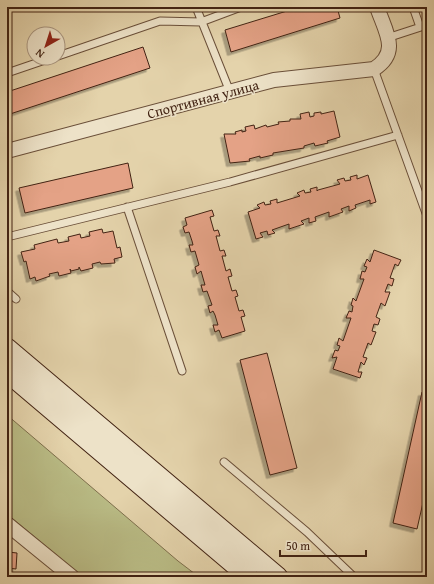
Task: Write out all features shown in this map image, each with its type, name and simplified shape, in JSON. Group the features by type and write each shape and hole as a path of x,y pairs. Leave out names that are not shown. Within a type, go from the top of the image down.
{"street":[{"path":"374,69 385,61 389,43 377,7"},
{"name":"Спортивная улица","path":"7,151 279,79 374,69"},
{"path":"7,348 278,577"},
{"path":"7,372 244,573"},
{"path":"7,524 72,577"}],"lane":[{"path":"196,7 230,92"},
{"path":"66,53 160,22 201,22 242,7"},
{"path":"389,43 424,26 413,7"},
{"path":"7,73 28,66"},
{"path":"374,69 427,216"},
{"path":"7,237 230,182 398,135"},
{"path":"127,207 182,371"},
{"path":"7,291 16,299"},
{"path":"224,462 307,532 354,577"}],"green space":[{"path":"7,415 178,561 199,577 83,577 7,514"}],"building":[{"path":"300,7 337,7 340,18 231,52 225,30"},
{"path":"143,47 150,68 7,115 7,92"},
{"path":"334,111 340,137 327,141 328,143 315,146 314,143 304,146 304,148 249,159 250,161 230,163 224,134 236,134 235,132 242,130 242,132 246,131 245,127 254,125 255,129 266,125 267,127 279,124 278,122 290,121 290,119 301,119 300,114 309,112 310,117 314,116 314,113 321,112 321,114"},
{"path":"128,163 133,188 25,213 19,188"},
{"path":"357,175 357,179 368,175 376,202 370,204 370,200 355,205 356,208 349,211 349,206 341,209 343,212 329,217 329,212 315,217 316,221 309,223 309,218 301,221 304,224 289,229 289,224 272,230 275,233 268,235 267,231 260,233 263,237 256,239 248,212 260,208 257,205 264,202 265,205 271,204 270,201 277,199 277,203 300,196 297,193 304,190 305,193 311,192 310,189 317,187 317,191 340,184 337,180 344,178 345,181 351,180 350,177"},
{"path":"212,210 214,216 210,217 214,231 218,230 220,236 216,236 220,251 224,250 226,256 222,256 226,271 230,269 232,276 228,277 232,291 236,290 238,296 235,297 239,311 243,310 245,316 241,317 245,331 222,338 219,330 215,332 213,325 218,325 213,311 210,313 208,306 212,305 207,291 203,292 201,285 205,285 201,271 197,274 195,267 199,265 195,251 191,252 189,245 193,245 192,241 189,232 185,233 183,227 187,225 185,218"},
{"path":"102,229 103,233 113,231 117,248 120,247 122,257 114,259 115,263 101,264 100,262 92,264 93,268 81,271 79,267 79,269 71,271 70,269 71,273 59,276 58,272 49,274 50,276 36,281 35,277 30,279 26,261 24,262 21,252 35,249 34,245 57,239 58,243 69,241 68,237 80,234 81,238 90,236 89,232"},
{"path":"374,250 401,260 398,266 395,264 390,278 394,279 392,286 388,284 385,292 390,292 385,306 381,303 376,317 380,319 378,325 374,324 372,331 376,332 371,345 368,343 363,357 367,358 364,365 361,362 358,372 362,372 360,378 333,369 337,357 332,358 335,350 338,351 340,346 337,345 339,338 343,341 351,318 346,318 349,311 352,312 353,306 351,305 353,298 356,301 364,279 360,279 362,271 365,272 367,267 364,266 367,259 370,262"},
{"path":"267,353 297,468 270,475 240,360"},
{"path":"422,392 427,393 427,485 417,529 393,523"},
{"path":"8,552 17,553 16,569 7,568"}]}
